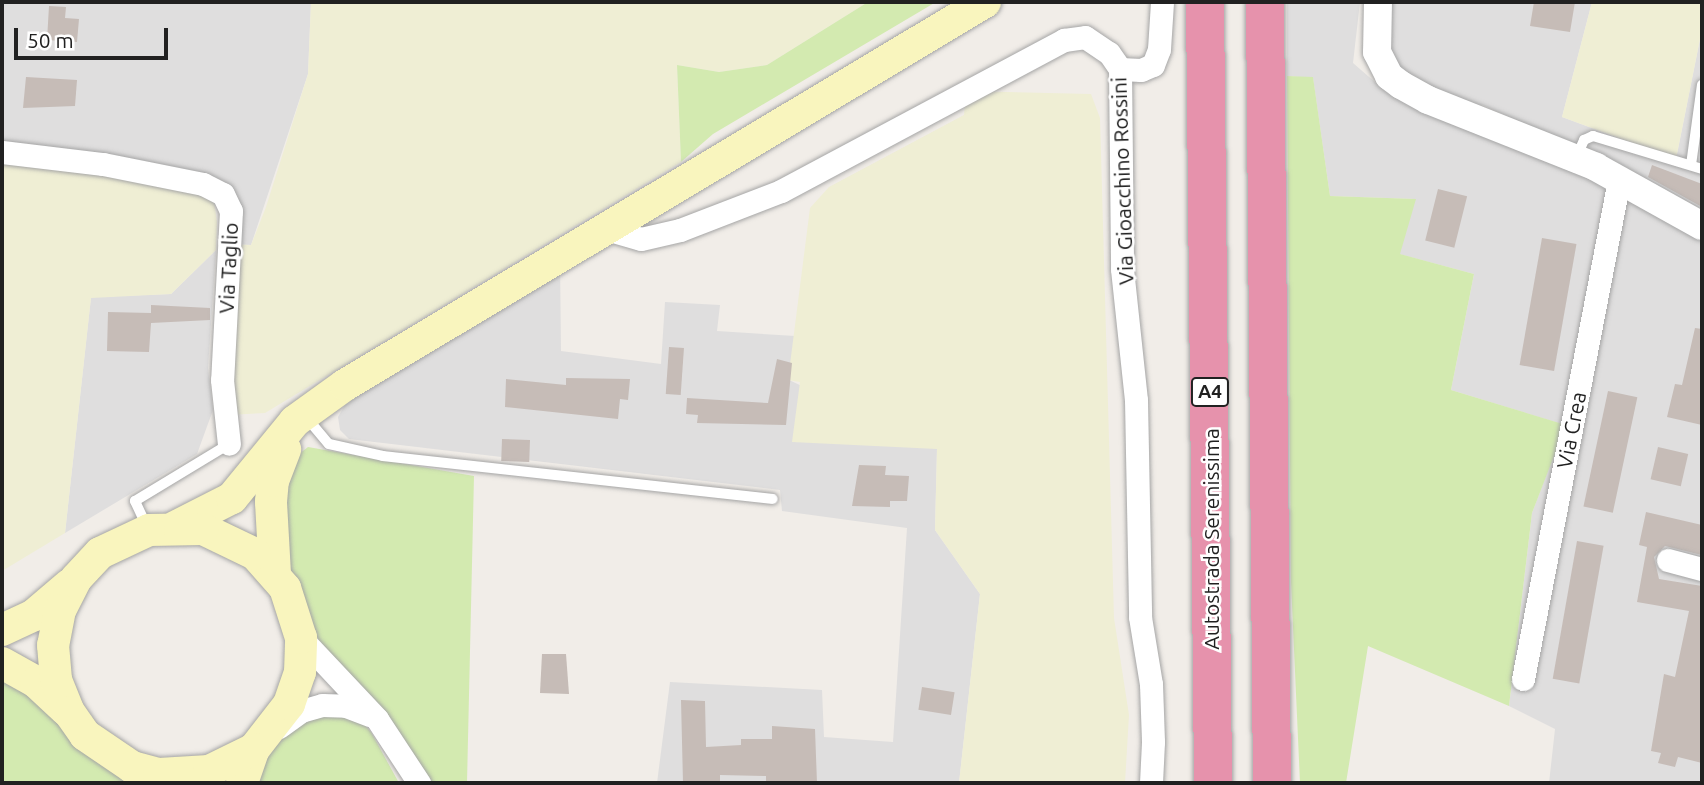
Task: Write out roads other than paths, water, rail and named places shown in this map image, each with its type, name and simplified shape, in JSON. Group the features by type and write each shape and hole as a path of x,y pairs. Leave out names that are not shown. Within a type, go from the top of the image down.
{"highway":[{"path":"1188,2 1193,783"},
{"name":"Autostrada Serenissima","path":"1205,2 1213,783"},
{"path":"1265,2 1272,783"},
{"path":"1271,721 1282,783"}],"main road":[{"path":"2,630 34,615 108,548 232,498 300,418 345,385 985,2"},
{"path":"275,574 270,527 273,481 300,418"},
{"path":"162,528 230,538 275,574 293,604 301,638 300,672 293,693 262,741 242,783"},
{"path":"69,712 56,680 53,645 60,610 76,579"},
{"path":"2,663 36,682 69,712 107,754 164,779 209,771 262,741"}],"street":[{"path":"1120,69 1141,70 1153,65 1159,49 1163,2"},
{"path":"1378,2 1377,52 1390,76 1427,100 1576,159 1702,226"},
{"name":"Via Gioacchino Rossini","path":"606,229 641,239 680,230 781,191 1063,40 1085,37 1110,53 1120,69 1122,269 1136,400 1140,617 1153,742 1150,783"},
{"name":"Via Taglio","path":"2,152 103,164 203,184 222,194 231,211 222,380 229,444"},
{"name":"Via Crea","path":"1523,680 1619,180"},
{"path":"1668,560 1702,569"},
{"path":"301,638 377,719 419,783"},
{"path":"262,741 300,711 322,705 346,706 377,719"}],"lane":[{"path":"1576,159 1584,140 1593,136 1697,167 1702,85"},
{"path":"300,418 329,444 383,456 773,499"},
{"path":"162,528 135,500 229,444"}]}
